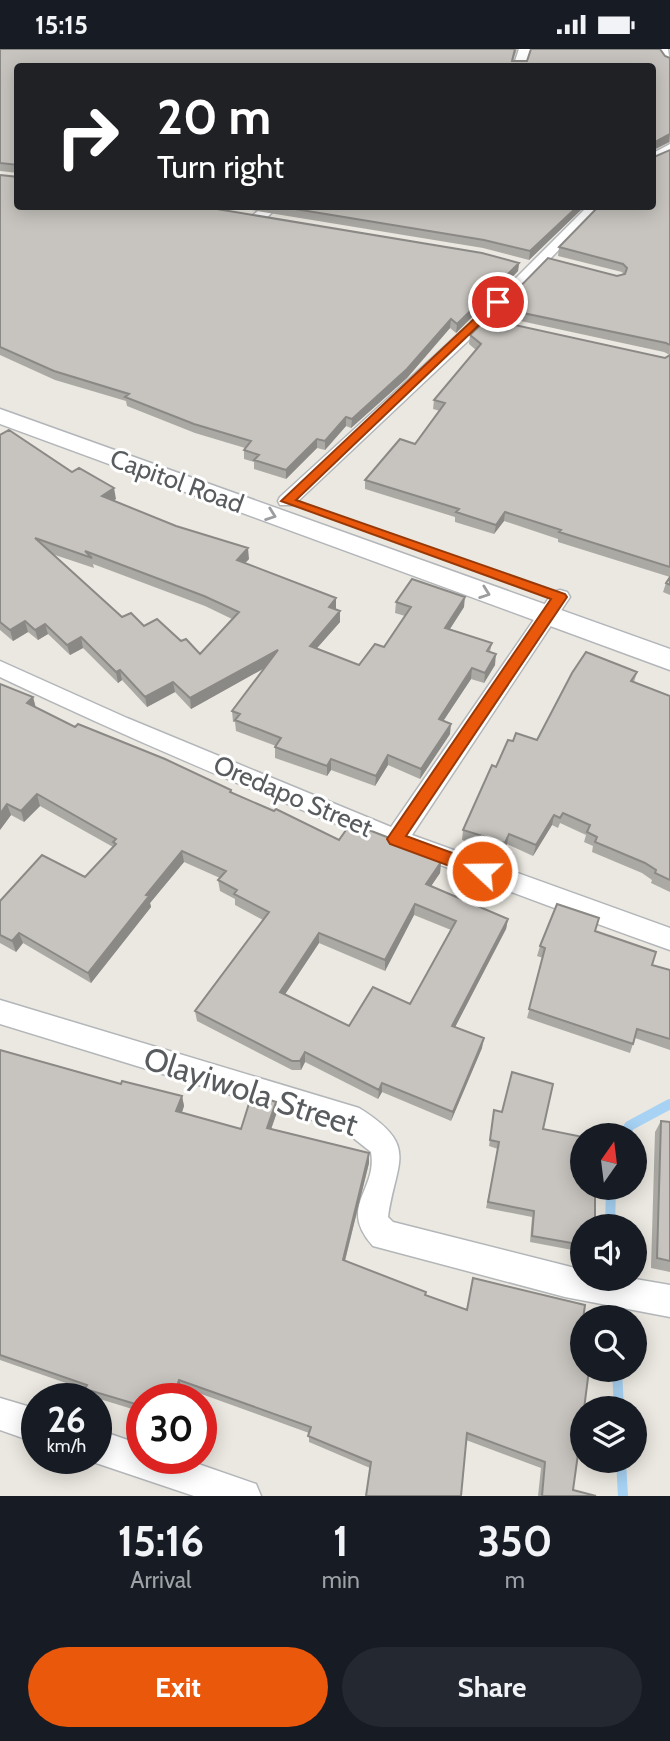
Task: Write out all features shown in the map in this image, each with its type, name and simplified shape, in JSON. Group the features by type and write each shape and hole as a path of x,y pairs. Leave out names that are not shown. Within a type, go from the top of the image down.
{"main road":[{"name":"Capitol Road","path":"0,398 287,501 553,606 670,660"},
{"name":"Capitol Road","path":"0,417 553,606 670,637"}],"street":[{"path":"662,49 670,60"},
{"path":"265,210 252,217 280,222"},
{"path":"287,501 482,320 531,263 591,210"},
{"path":"531,263 567,264"},
{"path":"482,320 508,325"},
{"path":"396,839 553,606"},
{"name":"Oredapo Street","path":"0,668 119,724 396,839 670,939"},
{"name":"Olayiwola Street","path":"0,1012 349,1118 370,1129 383,1144 389,1164 373,1211 372,1222 384,1235 565,1282 670,1301"},
{"path":"0,1414 21,1421"},
{"path":"112,1451 244,1496"}],"building":[{"path":"0,49 515,49 512,61 527,61 531,49 660,49 670,58 670,134 656,141 656,63 14,63 14,165 0,163"},
{"path":"670,150 670,345 499,308 548,258 617,276 625,274 627,268 623,264 559,247 595,210 656,210 656,156"},
{"path":"0,175 14,177 14,210 223,210 482,253 519,263 457,324 451,319 407,369 352,419 346,417 325,441 317,439 286,470 254,460 259,455 244,450 251,441 194,424 125,397 129,394 54,371 0,347"},
{"path":"301,210 574,210 530,251 484,240"},
{"path":"487,319 665,358 670,355 670,567 505,512 496,525 456,512 459,509 365,480 400,439 415,444 445,403 434,400 481,344 470,335"},
{"path":"9,430 72,472 79,468 114,488 102,496 176,526 248,548 237,560 336,598 329,607 340,611 310,646 359,665 375,644 384,647 411,607 396,602 412,579 465,597 445,628 492,643 487,651 496,654 485,673 472,668 439,719 451,724 421,769 388,755 376,776 331,759 327,766 275,747 281,738 235,720 240,714 232,711 278,650 190,698 173,682 145,697 120,670 116,672 81,637 67,645 45,624 35,630 25,621 10,630 0,622 0,435","holes":["35,538 92,558 85,551 239,612 200,654 186,639 181,641 157,619 144,626 131,613 122,617"]},
{"path":"586,652 637,672 631,681 670,696 670,880 655,873 656,870 645,863 595,842 597,837 587,832 590,825 563,813 560,818 554,815 536,845 509,834 505,843 463,830 492,765 496,767 508,740 513,741 516,733 537,740"},
{"path":"0,684 33,697 27,703 75,727 78,724 165,759 231,790 230,792 274,811 276,809 339,840 351,823 441,862 426,884 508,919 452,1026 484,1038 453,1112 382,1083 379,1090 305,1052 300,1061 292,1061 195,1011 269,912 234,894 237,890 218,880 226,871 182,851 88,973 19,933 12,941 0,935 0,901 42,855 85,877 116,844 113,842 116,839 37,794 21,811 7,804 0,814","holes":["415,904 456,921 410,1004 373,987 349,1026 280,992 319,933 385,960"]},
{"path":"557,904 599,918 595,931 656,952 652,965 670,970 670,1039 637,1029 633,1044 529,1009 545,948 540,946"},
{"path":"0,1050 121,1084 122,1081 182,1096 176,1111 241,1129 252,1094 276,1102 267,1128 369,1153 343,1260 467,1310 473,1278 585,1305 570,1305 570,1382 587,1382 586,1396 570,1396 570,1473 575,1473 573,1490 596,1496 542,1496 545,1462 467,1433 461,1496 366,1496 371,1462 308,1436 311,1427 217,1394 217,1383 187,1383 179,1380 178,1383 126,1383 126,1401 112,1397 112,1383 81,1383 0,1355"},
{"path":"512,1072 553,1084 543,1129 570,1134 570,1201 595,1201 595,1214 570,1214 570,1243 532,1236 534,1211 488,1202 499,1142 490,1140 494,1110 502,1112"},
{"path":"661,1121 670,1122 670,1261 657,1258"}],"waterway":[{"path":"635,1123 670,1104"},
{"path":"610,1214 611,1201"},
{"path":"613,1296 613,1305"},
{"path":"618,1382 618,1396"},
{"path":"622,1473 623,1496"}],"route":[{"path":"482,871 396,839 545,615 560,597 287,501 482,320 498,302"}]}
